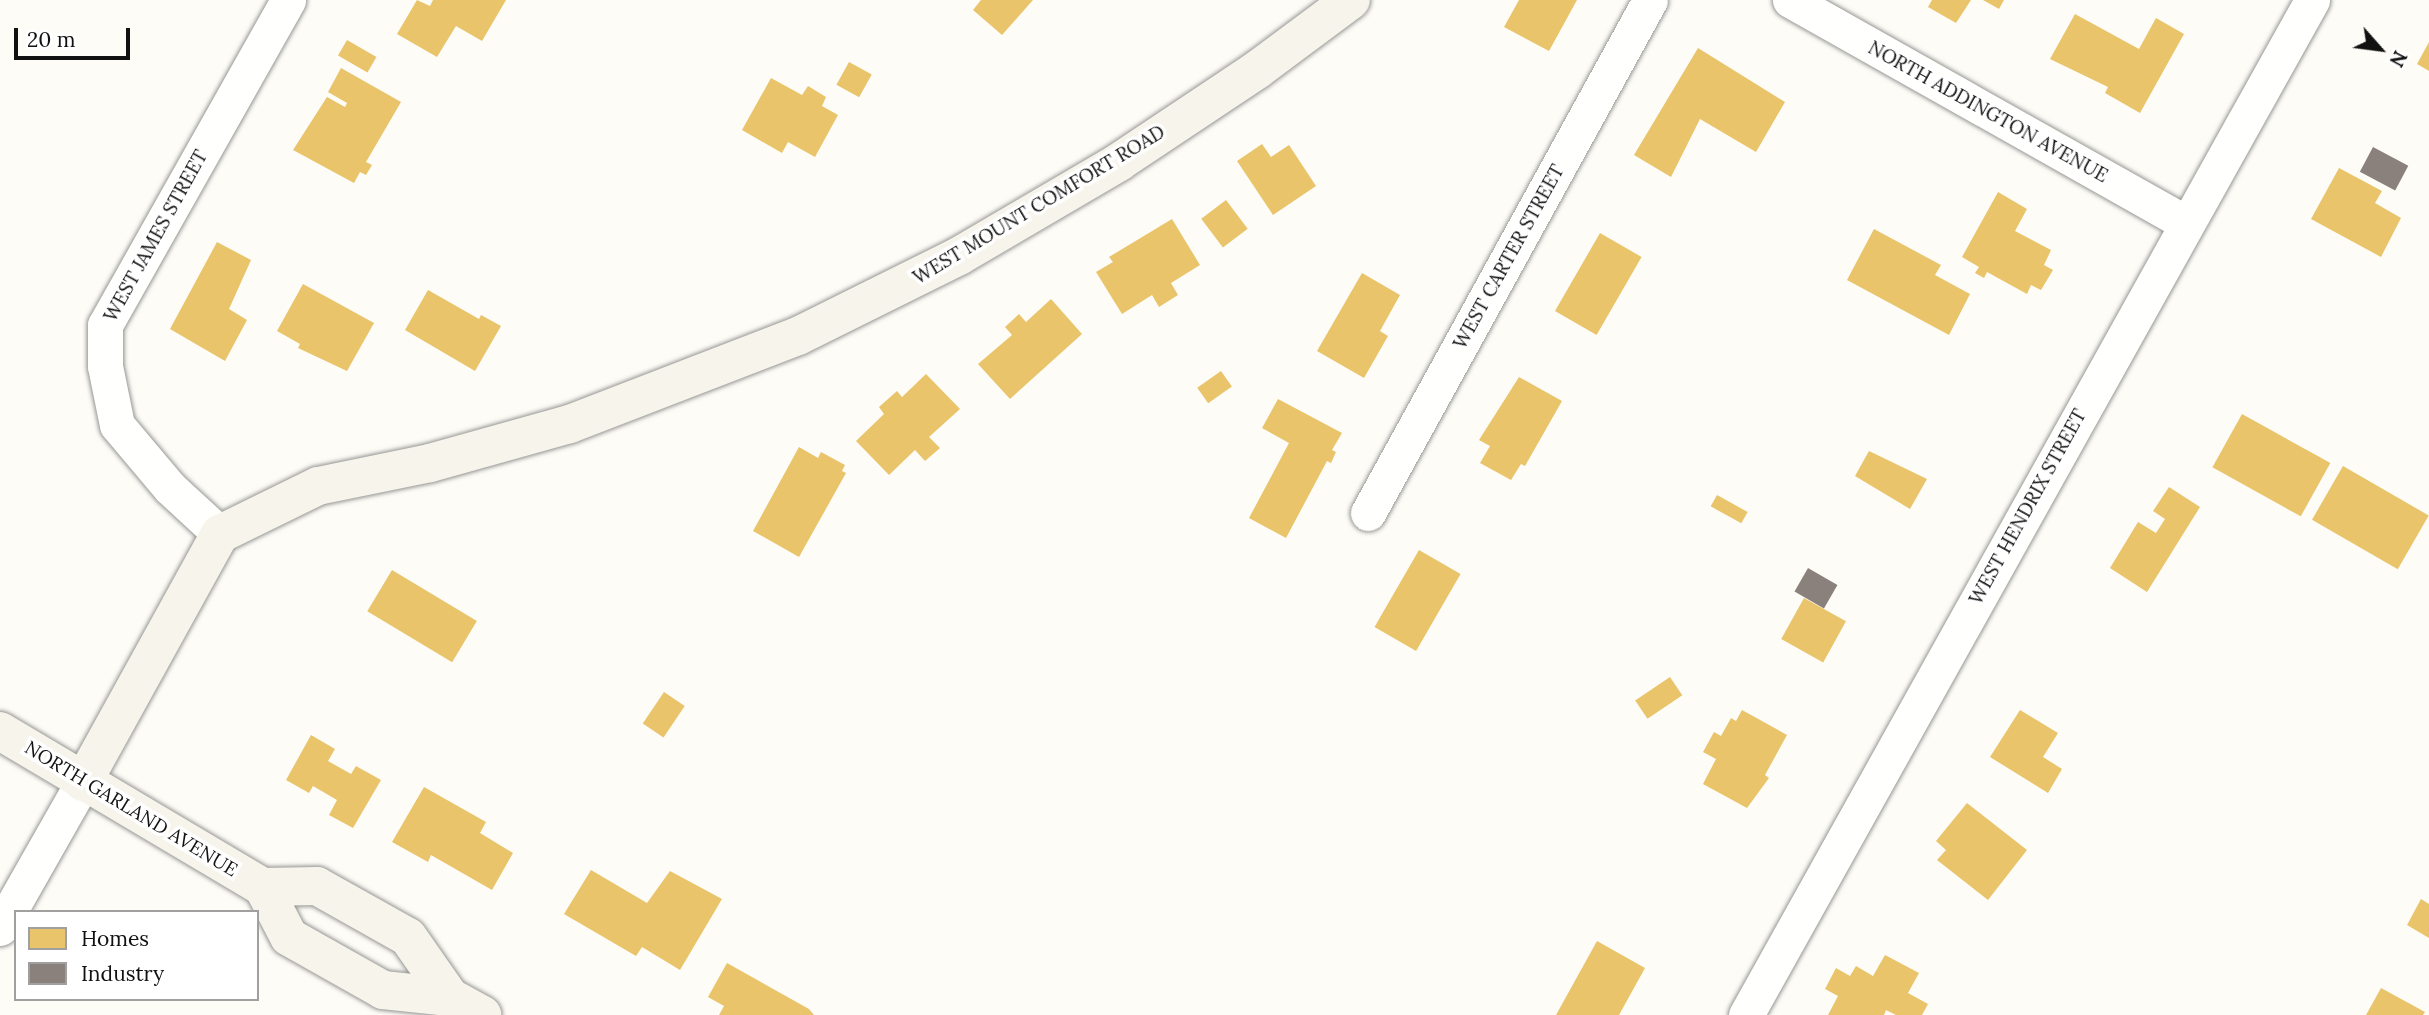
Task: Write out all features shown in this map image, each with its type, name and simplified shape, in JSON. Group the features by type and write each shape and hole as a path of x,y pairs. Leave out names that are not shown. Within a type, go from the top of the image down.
{"street":[{"name":"WEST JAMES STREET","path":"220,534 170,488 117,425 105,366 105,325 288,0"},
{"name":"WEST MOUNT COMFORT ROAD","path":"220,534 318,486 430,463 570,424 798,336 959,256 1119,162 1257,70 1351,0"},
{"name":"WEST CARTER STREET","path":"1368,513 1650,0"},
{"name":"NORTH ADDINGTON AVENUE","path":"1790,0 2186,223"},
{"name":"WEST HENDRIX STREET","path":"1746,1015 2312,0"},
{"path":"0,928 220,534"},
{"name":"NORTH GARLAND AVENUE","path":"0,731 263,887"},
{"path":"317,886 408,937 466,1006 383,990 289,937 263,887 317,886"}],"building: Homes":[{"path":"417,0 430,6 433,0 506,0 482,41 456,26 437,57 397,34"},
{"path":"981,0 1033,0 1002,35 973,10"},
{"path":"1519,0 1577,0 1549,51 1504,27"},
{"path":"1932,0 1971,0 1956,23 1928,7"},
{"path":"1983,0 2004,0 1999,9"},
{"path":"2075,14 2139,49 2156,18 2184,34 2140,113 2105,93 2108,87 2050,59"},
{"path":"347,40 376,57 367,73 338,56"},
{"path":"2429,42 2429,71 2417,64"},
{"path":"1698,48 1785,102 1756,152 1700,119 1671,177 1634,155"},
{"path":"849,62 872,75 859,97 836,85"},
{"path":"341,68 401,102 366,162 372,165 366,175 360,172 354,183 293,150 327,97 345,107 347,103 328,92"},
{"path":"771,78 802,95 808,86 826,97 822,106 838,115 815,157 788,142 782,153 742,130"},
{"path":"1262,144 1271,157 1289,145 1316,186 1273,215 1237,161"},
{"path":"2339,168 2382,191 2375,203 2401,218 2381,257 2311,219"},
{"path":"1998,192 2027,209 2015,231 2051,250 2044,265 2053,270 2041,290 2031,285 2027,294 1987,272 1984,278 1975,273 1979,267 1962,257"},
{"path":"1226,200 1248,229 1223,247 1201,219"},
{"path":"1172,219 1200,265 1171,283 1178,295 1159,307 1152,295 1122,314 1096,272 1113,262 1109,257"},
{"path":"1874,229 1941,265 1935,275 1970,294 1949,335 1847,280"},
{"path":"1600,233 1642,257 1597,335 1555,311"},
{"path":"217,242 251,260 229,309 247,320 225,361 170,329"},
{"path":"1362,273 1400,295 1380,331 1388,336 1364,378 1317,351"},
{"path":"303,284 374,323 347,371 298,348 300,344 277,331"},
{"path":"428,290 479,319 481,315 501,326 475,371 405,330"},
{"path":"1051,299 1082,334 1010,399 978,364 1012,335 1005,327 1019,314 1026,322"},
{"path":"1221,371 1232,387 1208,403 1197,388"},
{"path":"926,374 960,409 929,437 940,448 925,461 915,450 889,475 856,441 884,414 879,407 897,391 902,397"},
{"path":"1519,377 1562,401 1525,466 1521,464 1511,480 1480,463 1490,446 1479,440"},
{"path":"1278,399 1342,433 1332,450 1336,452 1331,463 1327,461 1286,538 1249,518 1289,443 1262,428"},
{"path":"2242,414 2330,463 2301,516 2212,467"},
{"path":"799,447 818,458 821,452 845,465 842,471 846,473 799,557 753,531"},
{"path":"1869,451 1927,479 1910,509 1855,476"},
{"path":"2343,466 2429,516 2398,569 2312,520"},
{"path":"2169,487 2200,507 2147,592 2110,568 2138,522 2156,533 2165,519 2153,511"},
{"path":"1717,495 1748,512 1741,523 1711,506"},
{"path":"1419,550 1461,574 1416,651 1374,627"},
{"path":"392,570 477,621 452,662 367,611"},
{"path":"1804,598 1846,621 1823,662 1781,639"},
{"path":"1670,677 1682,695 1647,719 1635,700"},
{"path":"664,692 685,706 663,737 643,724"},
{"path":"1742,710 1787,735 1765,775 1769,778 1747,808 1703,784 1716,759 1703,752 1714,732 1721,736 1731,718 1736,721"},
{"path":"2020,710 2058,733 2043,757 2062,769 2048,793 1990,757"},
{"path":"311,735 335,749 328,761 351,774 356,766 381,780 353,828 329,815 337,800 313,786 309,793 286,780"},
{"path":"424,787 486,822 480,833 513,853 492,890 431,855 428,862 392,842"},
{"path":"1967,803 2027,850 1988,900 1937,860 1946,850 1936,841"},
{"path":"591,870 647,903 670,871 722,899 680,970 642,947 636,956 564,914"},
{"path":"2421,899 2429,904 2429,938 2407,925"},
{"path":"1597,941 1645,968 1619,1015 1556,1015"},
{"path":"1885,955 1919,973 1908,993 1928,1004 1922,1015 1896,1015 1886,1010 1884,1015 1828,1015 1838,996 1825,989 1836,968 1850,976 1856,966 1873,976"},
{"path":"727,963 809,1009 814,1015 719,1015 724,1006 708,997"},
{"path":"2381,988 2425,1012 2423,1015 2366,1015"}],"building: Industry":[{"path":"2373,147 2408,166 2395,191 2360,172"},
{"path":"1808,568 1837,585 1824,608 1794,591"}]}
